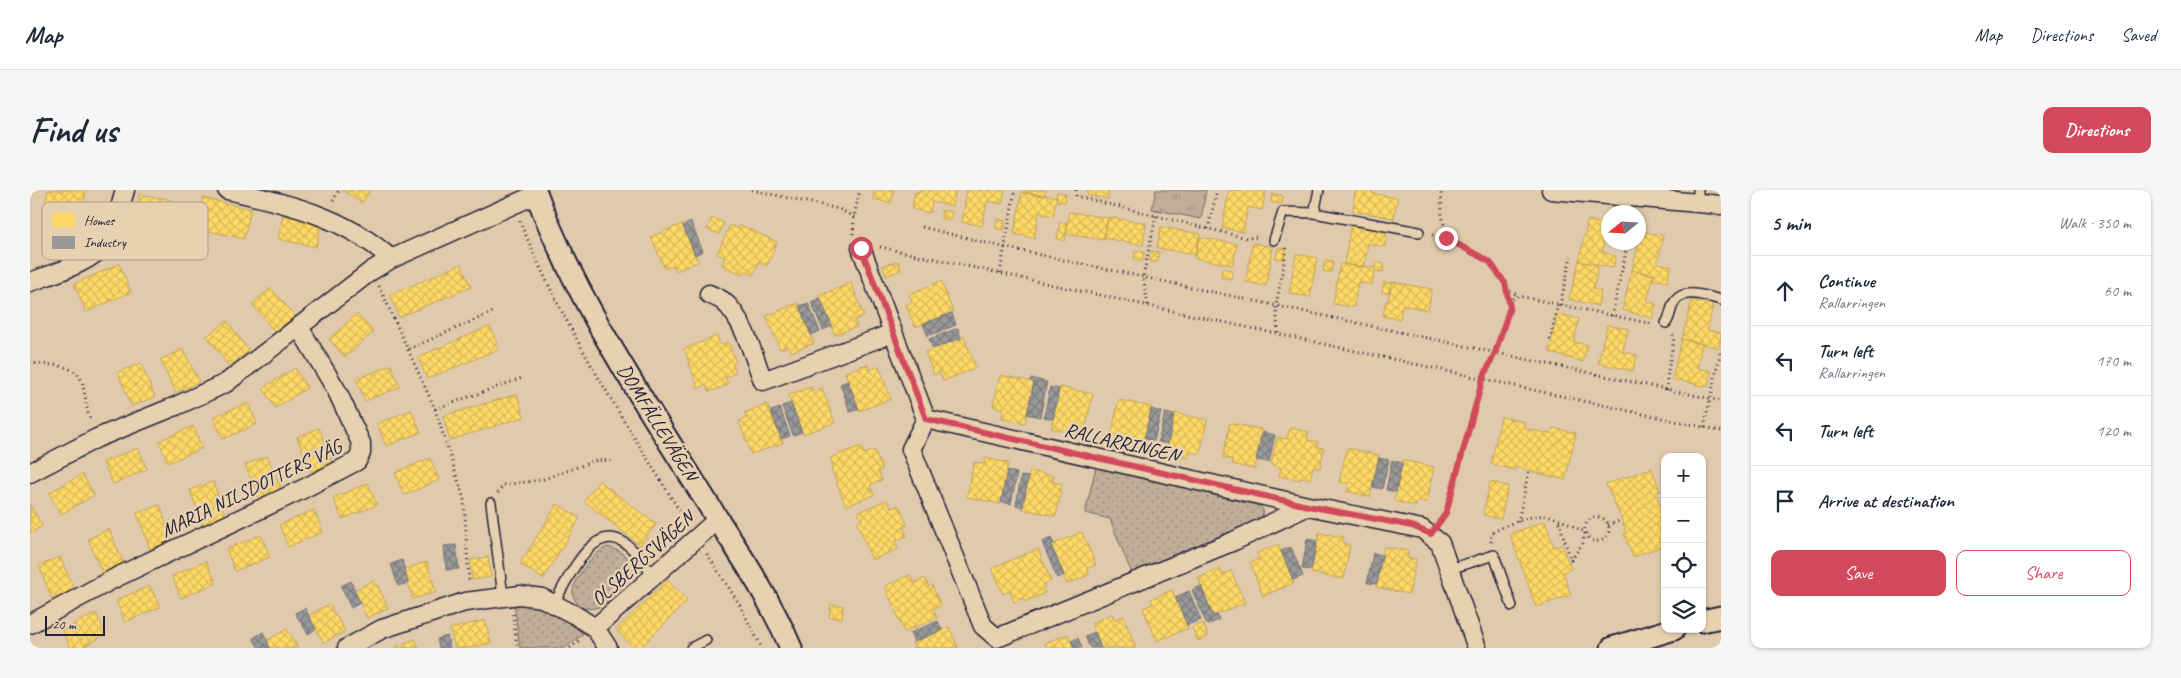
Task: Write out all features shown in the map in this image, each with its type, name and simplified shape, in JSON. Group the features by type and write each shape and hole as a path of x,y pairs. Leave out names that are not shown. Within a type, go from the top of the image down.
{"street":[{"path":"121,202 125,190"},
{"path":"227,190 262,198 324,217 351,228 375,244 391,259"},
{"path":"1550,190 1698,196 1721,205"},
{"path":"30,473 97,438 176,406 226,383 336,296 371,271 391,259 514,204 536,192"},
{"name":"DOMFÄLLEVÄGEN","path":"536,192 560,252 595,318 631,380 760,586 791,648"},
{"path":"864,243 893,333 926,419 911,449 983,626 996,643 1308,506"},
{"path":"30,282 84,260"},
{"path":"709,294 723,300 737,318 751,347 763,381 893,333"},
{"name":"MARIA NILSDOTTERS VÄG","path":"30,624 117,577 358,461 361,453 361,443 337,391 299,327"},
{"name":"RALLARRINGEN","path":"926,419 1308,506 1412,526 1431,534"},
{"name":"OLSBERGSVÄGEN","path":"595,628 718,519"},
{"path":"1431,534 1440,543 1477,648"},
{"name":"OLSBERGSVÄGEN","path":"347,648 382,629 470,601 506,596 531,596 554,603 595,628 608,648"},
{"path":"1706,620 1721,617"},
{"path":"1612,648 1661,633"}],"lane":[{"path":"1314,213 1319,190"},
{"path":"1274,240 1284,212 1314,213 1419,232"},
{"path":"1666,323 1675,300 1687,293 1721,300"},
{"path":"491,503 506,596"},
{"path":"554,603 582,557 601,538 610,536 635,551 653,576"},
{"path":"1450,569 1494,555 1512,606"},
{"path":"691,648 706,640"}],"path":[{"path":"752,190 772,192 839,209 854,217"},
{"path":"860,190 853,229 864,243 1721,431"},
{"path":"1000,273 1015,190"},
{"path":"1076,190 1076,196 1246,238 1265,236 1288,246 1276,306 1278,333"},
{"path":"1208,229 1217,190"},
{"path":"1431,534 1446,513 1483,378 1495,353 1510,307 1505,283 1490,262 1446,238 1441,190"},
{"path":"514,204 537,262 567,323 602,384 738,602 762,648"},
{"path":"1148,305 1144,277 1157,210"},
{"path":"922,227 1004,247 1721,401"},
{"path":"1612,316 1626,250"},
{"path":"1550,340 1571,256"},
{"path":"371,271 409,349 435,409 464,499 470,601"},
{"path":"1506,288 1518,296 1559,305 1658,325 1666,323 1674,338 1667,377 1667,390"},
{"path":"1508,301 1518,296"},
{"path":"409,349 492,312"},
{"path":"1704,427 1721,350"},
{"path":"30,363 72,370 79,373 90,420 97,438"},
{"path":"435,409 522,378"},
{"path":"491,503 496,500 499,489 503,485 541,480 597,460 613,461"},
{"path":"1518,522 1529,470"},
{"path":"1494,555 1490,541 1492,533 1518,522 1547,516 1558,519 1585,532 1594,540 1606,537 1608,531 1608,525 1605,520 1593,517 1585,526 1585,532 1583,543 1571,560 1558,519"},
{"path":"1608,525 1622,520"},
{"path":"506,596 517,648"}],"green space":[{"path":"1156,190 1206,190 1201,219 1152,209"},
{"path":"1096,467 1260,506 1264,512 1260,519 1132,574 1110,519 1085,513"},
{"path":"608,547 617,550 628,558 632,570 618,591 606,603 591,609 583,608 575,599 574,586 586,565 597,553"},
{"path":"514,603 538,605 571,623 583,634 565,648 520,648"}],"building: Homes":[{"path":"48,190 86,190 84,202 45,202"},
{"path":"342,190 370,190 362,203"},
{"path":"875,190 894,190 891,203 873,199"},
{"path":"919,190 956,190 952,206 932,202 930,213 912,209 915,192 918,193"},
{"path":"967,190 1005,190 1002,204 987,201 982,226 962,222"},
{"path":"1025,190 1046,190 1045,195 1042,196 1025,193"},
{"path":"1088,190 1109,190 1108,199 1087,195"},
{"path":"1229,190 1266,191 1262,210 1248,207 1243,232 1222,228"},
{"path":"1355,190 1372,190 1371,193 1397,198 1394,218 1353,211"},
{"path":"1022,192 1057,197 1053,216 1039,213 1034,238 1014,234"},
{"path":"1057,192 1066,194 1065,202 1056,201"},
{"path":"140,194 171,200 171,202 139,202"},
{"path":"1272,194 1283,196 1282,204 1271,202"},
{"path":"203,198 251,209 244,239 208,231 208,202 202,202"},
{"path":"942,210 952,212 950,220 941,218"},
{"path":"1069,212 1108,218 1104,240 1066,234"},
{"path":"283,215 321,223 316,247 278,239"},
{"path":"1108,217 1146,223 1143,245 1104,238"},
{"path":"712,218 724,223 719,234 707,229"},
{"path":"997,219 1005,221 1004,230 996,228"},
{"path":"1588,220 1601,223 1601,250 1616,256 1613,268 1579,261"},
{"path":"1060,222 1067,223 1065,241 1057,239"},
{"path":"682,224 698,262 676,271 673,265 665,269 651,237"},
{"path":"1351,224 1387,231 1385,247 1368,244 1364,266 1361,265 1361,267 1344,264"},
{"path":"730,225 739,229 740,225 777,242 767,266 759,262 753,275 744,271 742,274 722,265 725,257 717,254"},
{"path":"1161,227 1200,234 1196,255 1157,248"},
{"path":"1646,232 1663,236 1657,263 1671,266 1667,282 1653,279 1654,275 1632,270 1637,250 1646,250"},
{"path":"1199,237 1237,244 1233,265 1194,258"},
{"path":"1253,243 1273,247 1266,286 1245,282"},
{"path":"1278,248 1286,249 1284,259 1276,258"},
{"path":"1135,250 1144,252 1143,261 1134,259"},
{"path":"1151,251 1159,252 1157,262 1149,261"},
{"path":"1296,254 1317,258 1310,297 1289,293"},
{"path":"1325,260 1333,261 1331,272 1323,271"},
{"path":"898,261 901,270 886,276 883,266"},
{"path":"1579,261 1598,265 1593,289 1601,291 1598,306 1569,299"},
{"path":"1375,262 1384,264 1383,272 1375,271"},
{"path":"119,264 131,292 86,312 74,284"},
{"path":"461,264 471,287 399,317 390,295"},
{"path":"1340,264 1375,268 1372,285 1358,282 1354,307 1333,304"},
{"path":"1222,268 1232,270 1231,279 1221,277"},
{"path":"1632,270 1654,275 1647,301 1656,304 1652,318 1622,310"},
{"path":"941,281 953,312 915,327 906,305 912,302 909,294"},
{"path":"1384,282 1391,283 1389,293 1382,292"},
{"path":"1392,282 1432,289 1428,310 1402,305 1400,319 1383,316"},
{"path":"851,283 864,316 854,320 857,326 835,335 819,296"},
{"path":"271,288 295,316 275,332 252,304"},
{"path":"1692,300 1713,305 1707,330 1721,333 1719,348 1682,339"},
{"path":"798,303 814,343 791,352 788,346 780,349 766,316"},
{"path":"357,314 373,332 345,357 329,339"},
{"path":"1557,314 1579,319 1574,342 1587,345 1583,362 1549,352"},
{"path":"227,321 249,351 229,366 207,336"},
{"path":"1607,325 1628,329 1623,352 1637,355 1633,371 1598,363"},
{"path":"490,326 499,349 427,379 418,357"},
{"path":"717,336 720,345 728,342 736,362 733,364 736,373 725,377 728,385 709,392 706,385 698,388 684,349"},
{"path":"964,337 976,368 943,381 940,372 934,375 925,352"},
{"path":"1682,339 1702,344 1697,368 1711,371 1708,387 1672,379"},
{"path":"183,349 199,382 176,393 160,360"},
{"path":"141,363 155,397 131,406 118,372"},
{"path":"867,364 869,370 879,366 891,399 859,411 845,372"},
{"path":"391,365 400,387 365,401 356,379"},
{"path":"295,368 307,388 275,408 263,388"},
{"path":"1000,375 1034,382 1025,423 1002,418 1004,409 993,406"},
{"path":"811,387 812,392 822,388 835,423 803,434 788,395"},
{"path":"1060,387 1093,394 1085,429 1076,427 1075,433 1051,428"},
{"path":"517,394 524,417 450,440 443,416"},
{"path":"1119,400 1152,407 1143,448 1119,443 1120,437 1111,435"},
{"path":"248,403 257,424 223,439 213,417"},
{"path":"767,404 783,443 751,454 739,421 747,418 744,413"},
{"path":"411,410 421,432 386,446 377,424"},
{"path":"1175,413 1207,420 1200,454 1189,452 1188,458 1166,453"},
{"path":"1501,417 1525,422 1523,428 1551,434 1553,428 1576,433 1565,480 1515,467 1514,470 1491,464"},
{"path":"1230,423 1263,430 1255,469 1232,464 1233,460 1223,458"},
{"path":"193,426 202,448 168,463 159,441"},
{"path":"319,428 333,463 311,472 297,437"},
{"path":"1290,428 1309,432 1307,440 1318,442 1317,447 1324,448 1320,468 1313,467 1310,479 1301,477 1300,480 1279,476 1281,467 1271,465 1277,437 1287,439"},
{"path":"861,446 864,454 874,450 882,469 878,471 882,480 870,485 874,495 846,506 831,468 834,467 830,458"},
{"path":"138,448 147,469 113,484 103,462"},
{"path":"1347,448 1379,455 1370,497 1347,491 1349,484 1339,482"},
{"path":"267,456 282,491 260,500 245,465"},
{"path":"430,458 439,480 404,495 395,473"},
{"path":"985,458 1008,463 1001,504 967,497 974,462 984,464"},
{"path":"1403,460 1434,467 1427,502 1418,500 1416,506 1394,501"},
{"path":"1652,468 1660,491 1655,492 1661,508 1661,546 1633,557 1624,534 1626,533 1622,520 1606,484"},
{"path":"1030,471 1054,476 1052,482 1062,484 1056,516 1022,509"},
{"path":"82,474 94,495 61,514 49,493"},
{"path":"599,481 656,524 640,545 584,501"},
{"path":"213,482 226,517 203,525 190,490"},
{"path":"1490,482 1508,486 1501,519 1483,515"},
{"path":"368,483 377,505 342,519 333,498"},
{"path":"887,500 891,508 899,505 907,525 903,527 907,536 895,541 898,549 872,560 857,522 862,520 858,512"},
{"path":"557,504 580,518 543,579 520,564"},
{"path":"30,505 42,526 30,533"},
{"path":"160,505 172,541 150,549 137,513"},
{"path":"314,510 323,532 288,547 279,525"},
{"path":"1545,521 1554,547 1562,545 1571,569 1563,572 1571,595 1536,607 1510,534"},
{"path":"109,529 124,564 102,573 88,539"},
{"path":"1082,532 1096,565 1087,568 1089,575 1067,584 1051,545"},
{"path":"1319,533 1344,537 1343,543 1350,545 1344,579 1311,573"},
{"path":"261,535 270,557 235,571 226,549"},
{"path":"1278,544 1294,583 1263,596 1250,563 1259,559 1257,553"},
{"path":"1384,547 1408,551 1407,558 1416,559 1409,594 1376,587"},
{"path":"1038,549 1051,581 1042,585 1045,593 1025,602 1023,598 1014,602 1010,591 1003,594 992,568"},
{"path":"60,557 75,592 53,601 39,566"},
{"path":"488,557 491,577 472,580 470,560"},
{"path":"206,561 216,583 181,598 172,576"},
{"path":"427,562 436,592 413,599 404,569"},
{"path":"1220,569 1222,575 1231,571 1245,603 1213,616 1198,578"},
{"path":"910,575 914,583 925,578 929,587 932,585 941,606 933,609 937,618 904,632 885,586"},
{"path":"375,580 388,608 367,618 354,590"},
{"path":"667,580 687,601 640,648 634,648 616,630"},
{"path":"150,586 160,607 125,622 116,600"},
{"path":"1172,590 1188,628 1157,641 1143,608 1153,604 1151,599"},
{"path":"329,604 345,631 324,643 308,616"},
{"path":"831,604 843,606 842,618 829,617"},
{"path":"96,613 106,635 80,648 71,648 62,631"},
{"path":"1112,614 1115,620 1123,616 1136,648 1101,648 1091,623"},
{"path":"485,620 491,643 469,648 455,648 450,629"},
{"path":"1203,623 1208,637 1198,641 1192,628"},
{"path":"949,627 958,648 914,648 912,643"},
{"path":"287,629 298,648 270,648 266,641"},
{"path":"1068,634 1074,648 1047,648 1045,643"},
{"path":"415,639 419,648 395,648 398,646"}],"building: Industry":[{"path":"691,222 703,251 695,255 683,226"},
{"path":"820,298 832,326 823,330 811,302"},
{"path":"808,303 820,331 811,335 799,306"},
{"path":"952,313 956,325 928,336 923,324"},
{"path":"958,328 961,338 933,349 929,339"},
{"path":"1031,378 1047,382 1040,417 1027,414 1034,382 1030,381"},
{"path":"848,381 859,409 850,412 840,384"},
{"path":"1050,387 1059,389 1053,419 1044,417"},
{"path":"791,403 802,432 793,435 782,406"},
{"path":"780,408 790,436 781,439 771,411"},
{"path":"1151,409 1161,412 1154,441 1144,439"},
{"path":"1165,413 1174,415 1168,444 1158,442"},
{"path":"1262,432 1275,435 1269,462 1256,460"},
{"path":"1379,458 1389,460 1382,489 1372,487"},
{"path":"1392,460 1402,463 1396,492 1386,490"},
{"path":"1007,471 1017,473 1011,504 1001,502"},
{"path":"1021,476 1028,477 1023,507 1016,505"},
{"path":"1051,538 1054,544 1051,545 1064,575 1057,578 1042,542"},
{"path":"1307,539 1317,541 1311,570 1302,569"},
{"path":"456,545 459,569 446,570 444,546"},
{"path":"1291,547 1303,576 1293,580 1281,551"},
{"path":"1373,553 1382,555 1377,584 1367,583"},
{"path":"402,560 408,583 398,586 391,564"},
{"path":"351,581 360,603 351,608 341,586"},
{"path":"1201,586 1213,616 1217,615 1219,620 1207,625 1192,590"},
{"path":"1189,591 1201,620 1187,625 1175,597"},
{"path":"305,608 316,629 308,634 295,613"},
{"path":"938,621 942,630 914,642 910,633"},
{"path":"263,632 270,648 259,648 253,638"},
{"path":"1095,632 1101,648 1090,648 1085,636"},
{"path":"447,636 450,648 439,648 437,639"},
{"path":"1078,638 1082,648 1074,648 1071,641"}],"route":[{"path":"861,248 926,419 1308,506 1412,526 1431,534 1446,513 1483,378 1495,353 1510,307 1505,283 1490,262 1446,238"}]}
